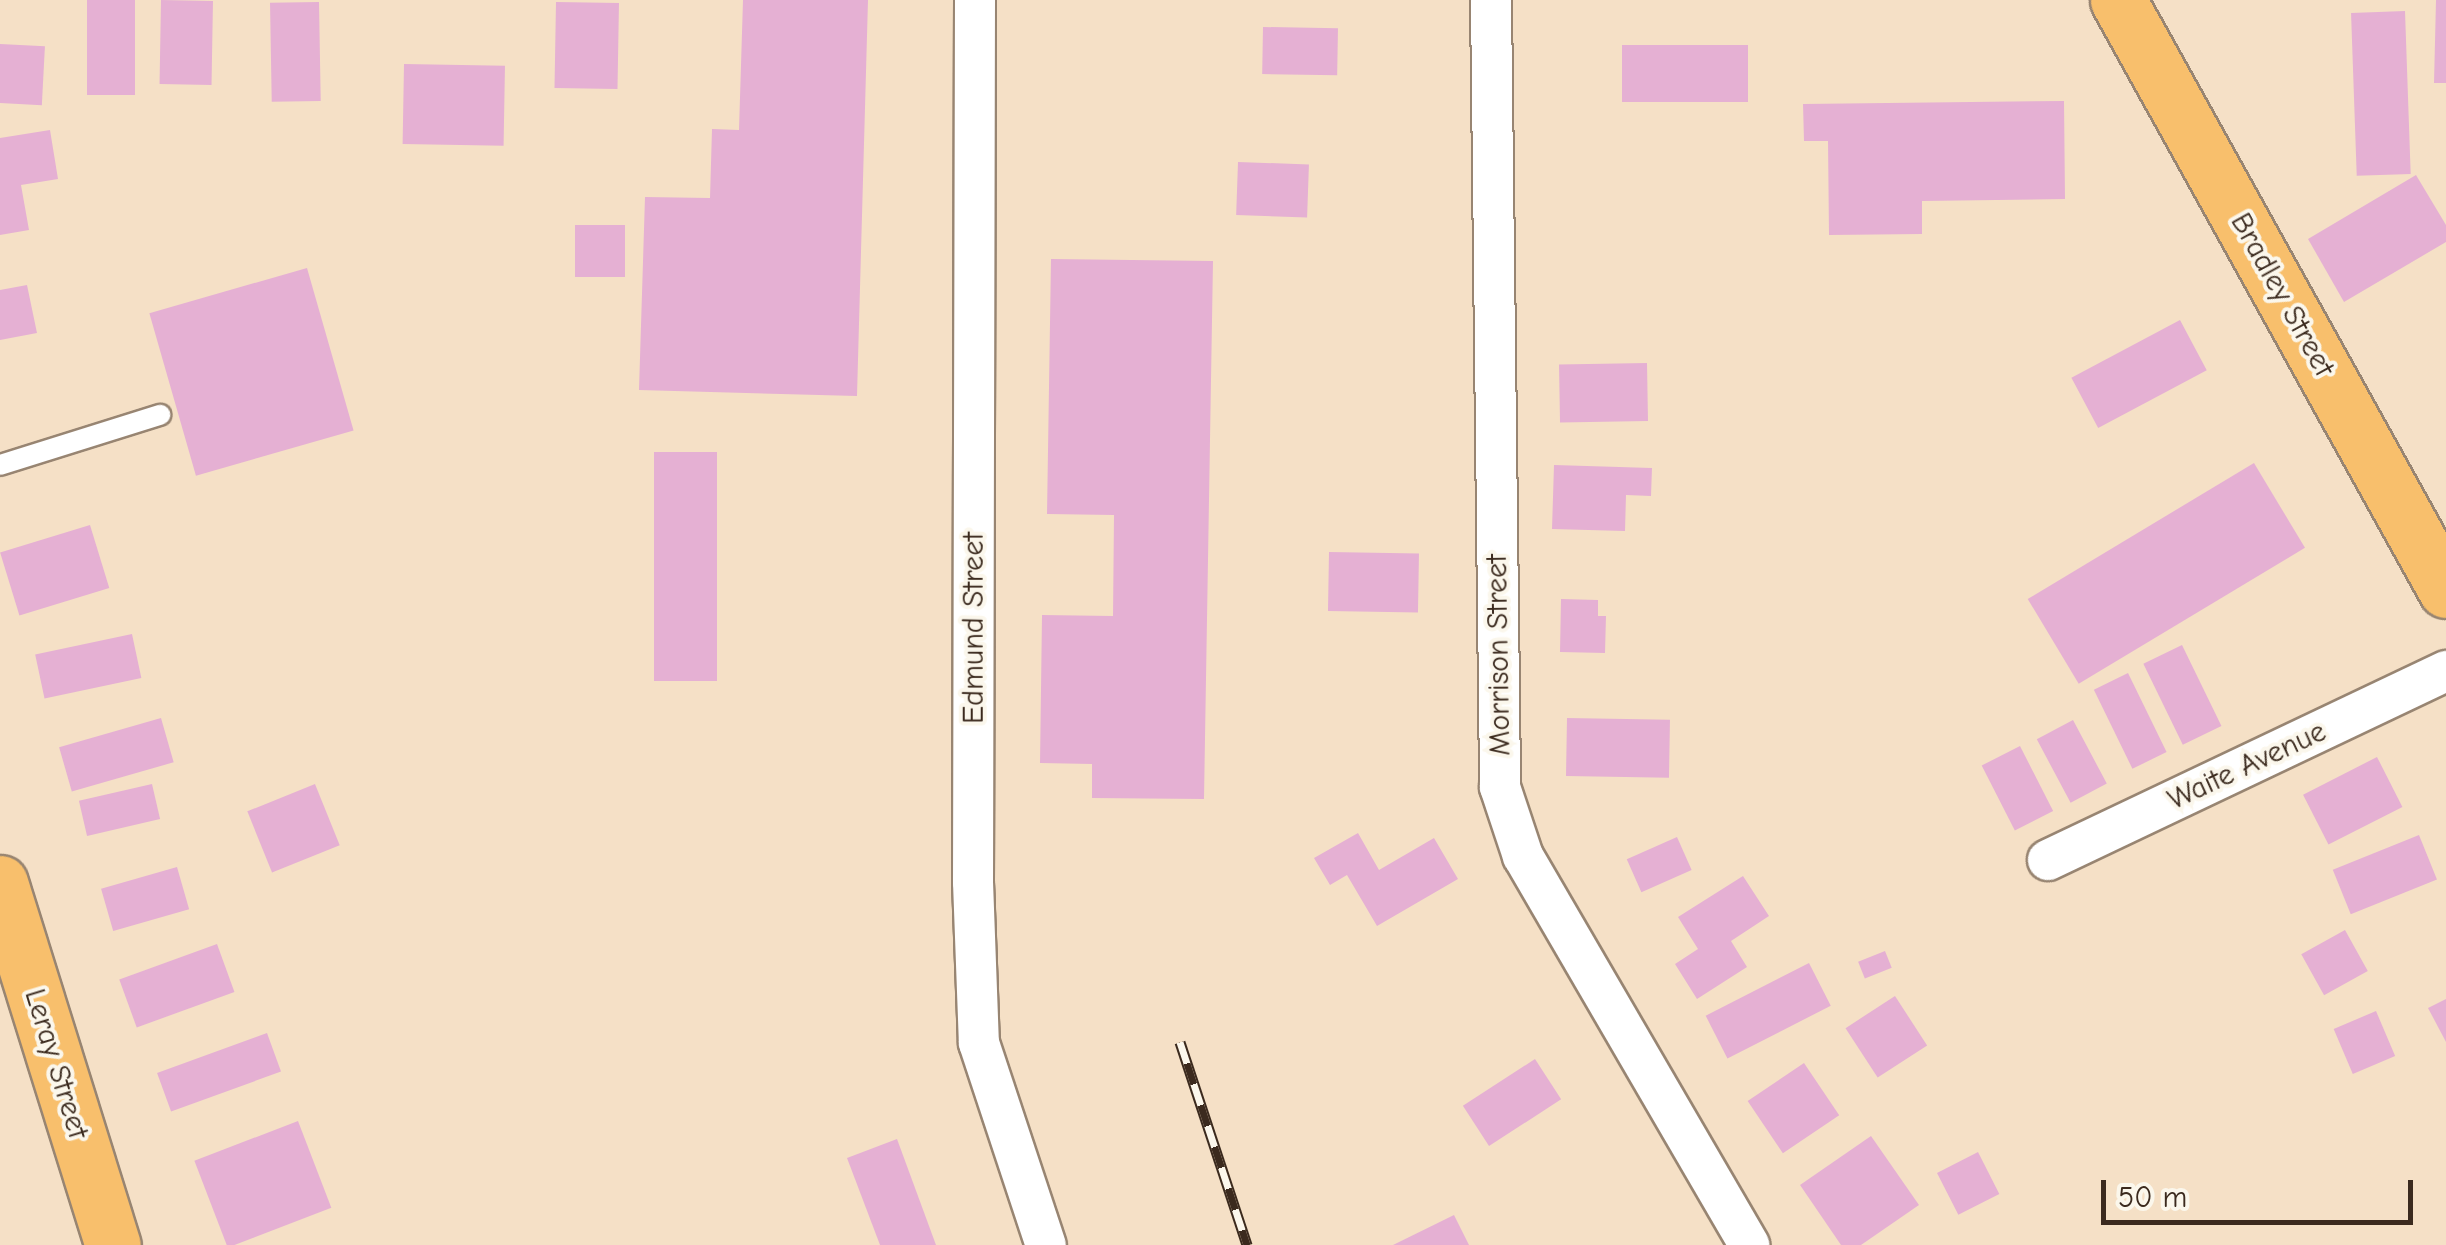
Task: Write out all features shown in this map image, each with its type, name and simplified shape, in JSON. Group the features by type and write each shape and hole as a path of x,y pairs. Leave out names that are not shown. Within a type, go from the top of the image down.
{"main road":[{"name":"Bradley Street","path":"2118,0 2446,590"},
{"name":"Leray Street","path":"3,904 113,1245"}],"street":[{"name":"Edmund Street","path":"975,0 974,882 979,1043 1046,1245"},
{"name":"Morrison Street","path":"1491,0 1500,787 1523,856 1749,1245"},
{"name":"Waite Avenue","path":"2048,860 2446,671"}],"lane":[{"path":"0,465 160,414"}],"building":[{"path":"87,0 135,0 135,95 87,95"},
{"path":"161,0 213,1 212,85 160,84"},
{"path":"743,0 868,0 857,396 639,390 645,197 710,198 712,129 739,130"},
{"path":"2436,0 2446,0 2446,83 2434,83"},
{"path":"319,2 321,101 272,102 270,3"},
{"path":"556,2 619,3 617,89 554,88"},
{"path":"2405,11 2411,174 2357,176 2351,13"},
{"path":"1263,27 1338,28 1337,75 1262,74"},
{"path":"0,44 45,46 42,105 0,103"},
{"path":"1622,45 1748,45 1748,102 1622,102"},
{"path":"404,64 505,66 504,146 403,144"},
{"path":"2064,101 2065,199 1922,201 1922,234 1829,235 1828,141 1804,141 1803,104"},
{"path":"50,130 58,179 21,185 29,230 0,235 0,138"},
{"path":"1238,162 1309,164 1307,217 1236,215"},
{"path":"2416,175 2446,225 2446,242 2344,302 2308,239"},
{"path":"575,225 625,225 625,277 575,277"},
{"path":"1051,259 1213,261 1204,799 1092,798 1092,764 1040,763 1042,615 1113,616 1114,515 1047,514"},
{"path":"307,268 354,430 196,476 149,313"},
{"path":"27,285 37,333 0,340 0,290"},
{"path":"2180,320 2207,370 2098,428 2071,378"},
{"path":"1647,363 1648,421 1560,423 1559,365"},
{"path":"654,452 717,452 717,681 654,681"},
{"path":"2254,463 2305,548 2079,684 2028,599"},
{"path":"1554,465 1652,468 1651,496 1626,495 1625,531 1552,529"},
{"path":"90,525 109,588 19,616 0,552"},
{"path":"1329,552 1419,554 1418,613 1328,611"},
{"path":"1561,599 1598,600 1598,616 1606,616 1605,653 1560,652"},
{"path":"132,634 141,678 45,699 35,655"},
{"path":"2182,645 2221,726 2183,745 2143,664"},
{"path":"2128,673 2167,752 2132,769 2094,690"},
{"path":"161,718 174,762 72,791 59,747"},
{"path":"1567,718 1670,720 1669,778 1566,776"},
{"path":"2073,720 2107,784 2071,803 2037,739"},
{"path":"2020,746 2053,811 2015,831 1982,766"},
{"path":"2377,757 2402,807 2328,845 2303,795"},
{"path":"152,784 160,819 87,836 79,801"},
{"path":"315,784 340,845 272,873 247,811"},
{"path":"1358,833 1379,870 1434,838 1458,879 1377,926 1347,875 1330,885 1314,858"},
{"path":"2419,835 2437,880 2351,914 2333,870"},
{"path":"1677,837 1692,870 1641,892 1627,859"},
{"path":"177,867 189,909 113,931 101,889"},
{"path":"1743,876 1769,916 1731,941 1747,967 1697,999 1675,964 1698,949 1678,917"},
{"path":"2345,930 2368,971 2324,995 2301,954"},
{"path":"217,944 234,992 137,1027 119,980"},
{"path":"1885,951 1892,968 1865,979 1858,962"},
{"path":"1809,963 1831,1006 1727,1058 1706,1016"},
{"path":"1895,996 1927,1045 1878,1078 1846,1028"},
{"path":"2446,999 2446,1042 2428,1008"},
{"path":"2376,1011 2395,1056 2353,1074 2334,1029"},
{"path":"267,1033 281,1072 171,1112 157,1073"},
{"path":"1535,1059 1561,1099 1489,1146 1463,1106"},
{"path":"1804,1063 1839,1115 1783,1153 1748,1101"},
{"path":"298,1121 331,1208 227,1245 194,1161"},
{"path":"1871,1136 1919,1205 1861,1245 1841,1245 1800,1185"},
{"path":"897,1139 936,1245 880,1245 847,1158"},
{"path":"1978,1152 1999,1194 1958,1215 1937,1173"},
{"path":"1454,1215 1469,1245 1393,1245"}],"railway":[{"path":"1180,1042 1247,1245"}]}
